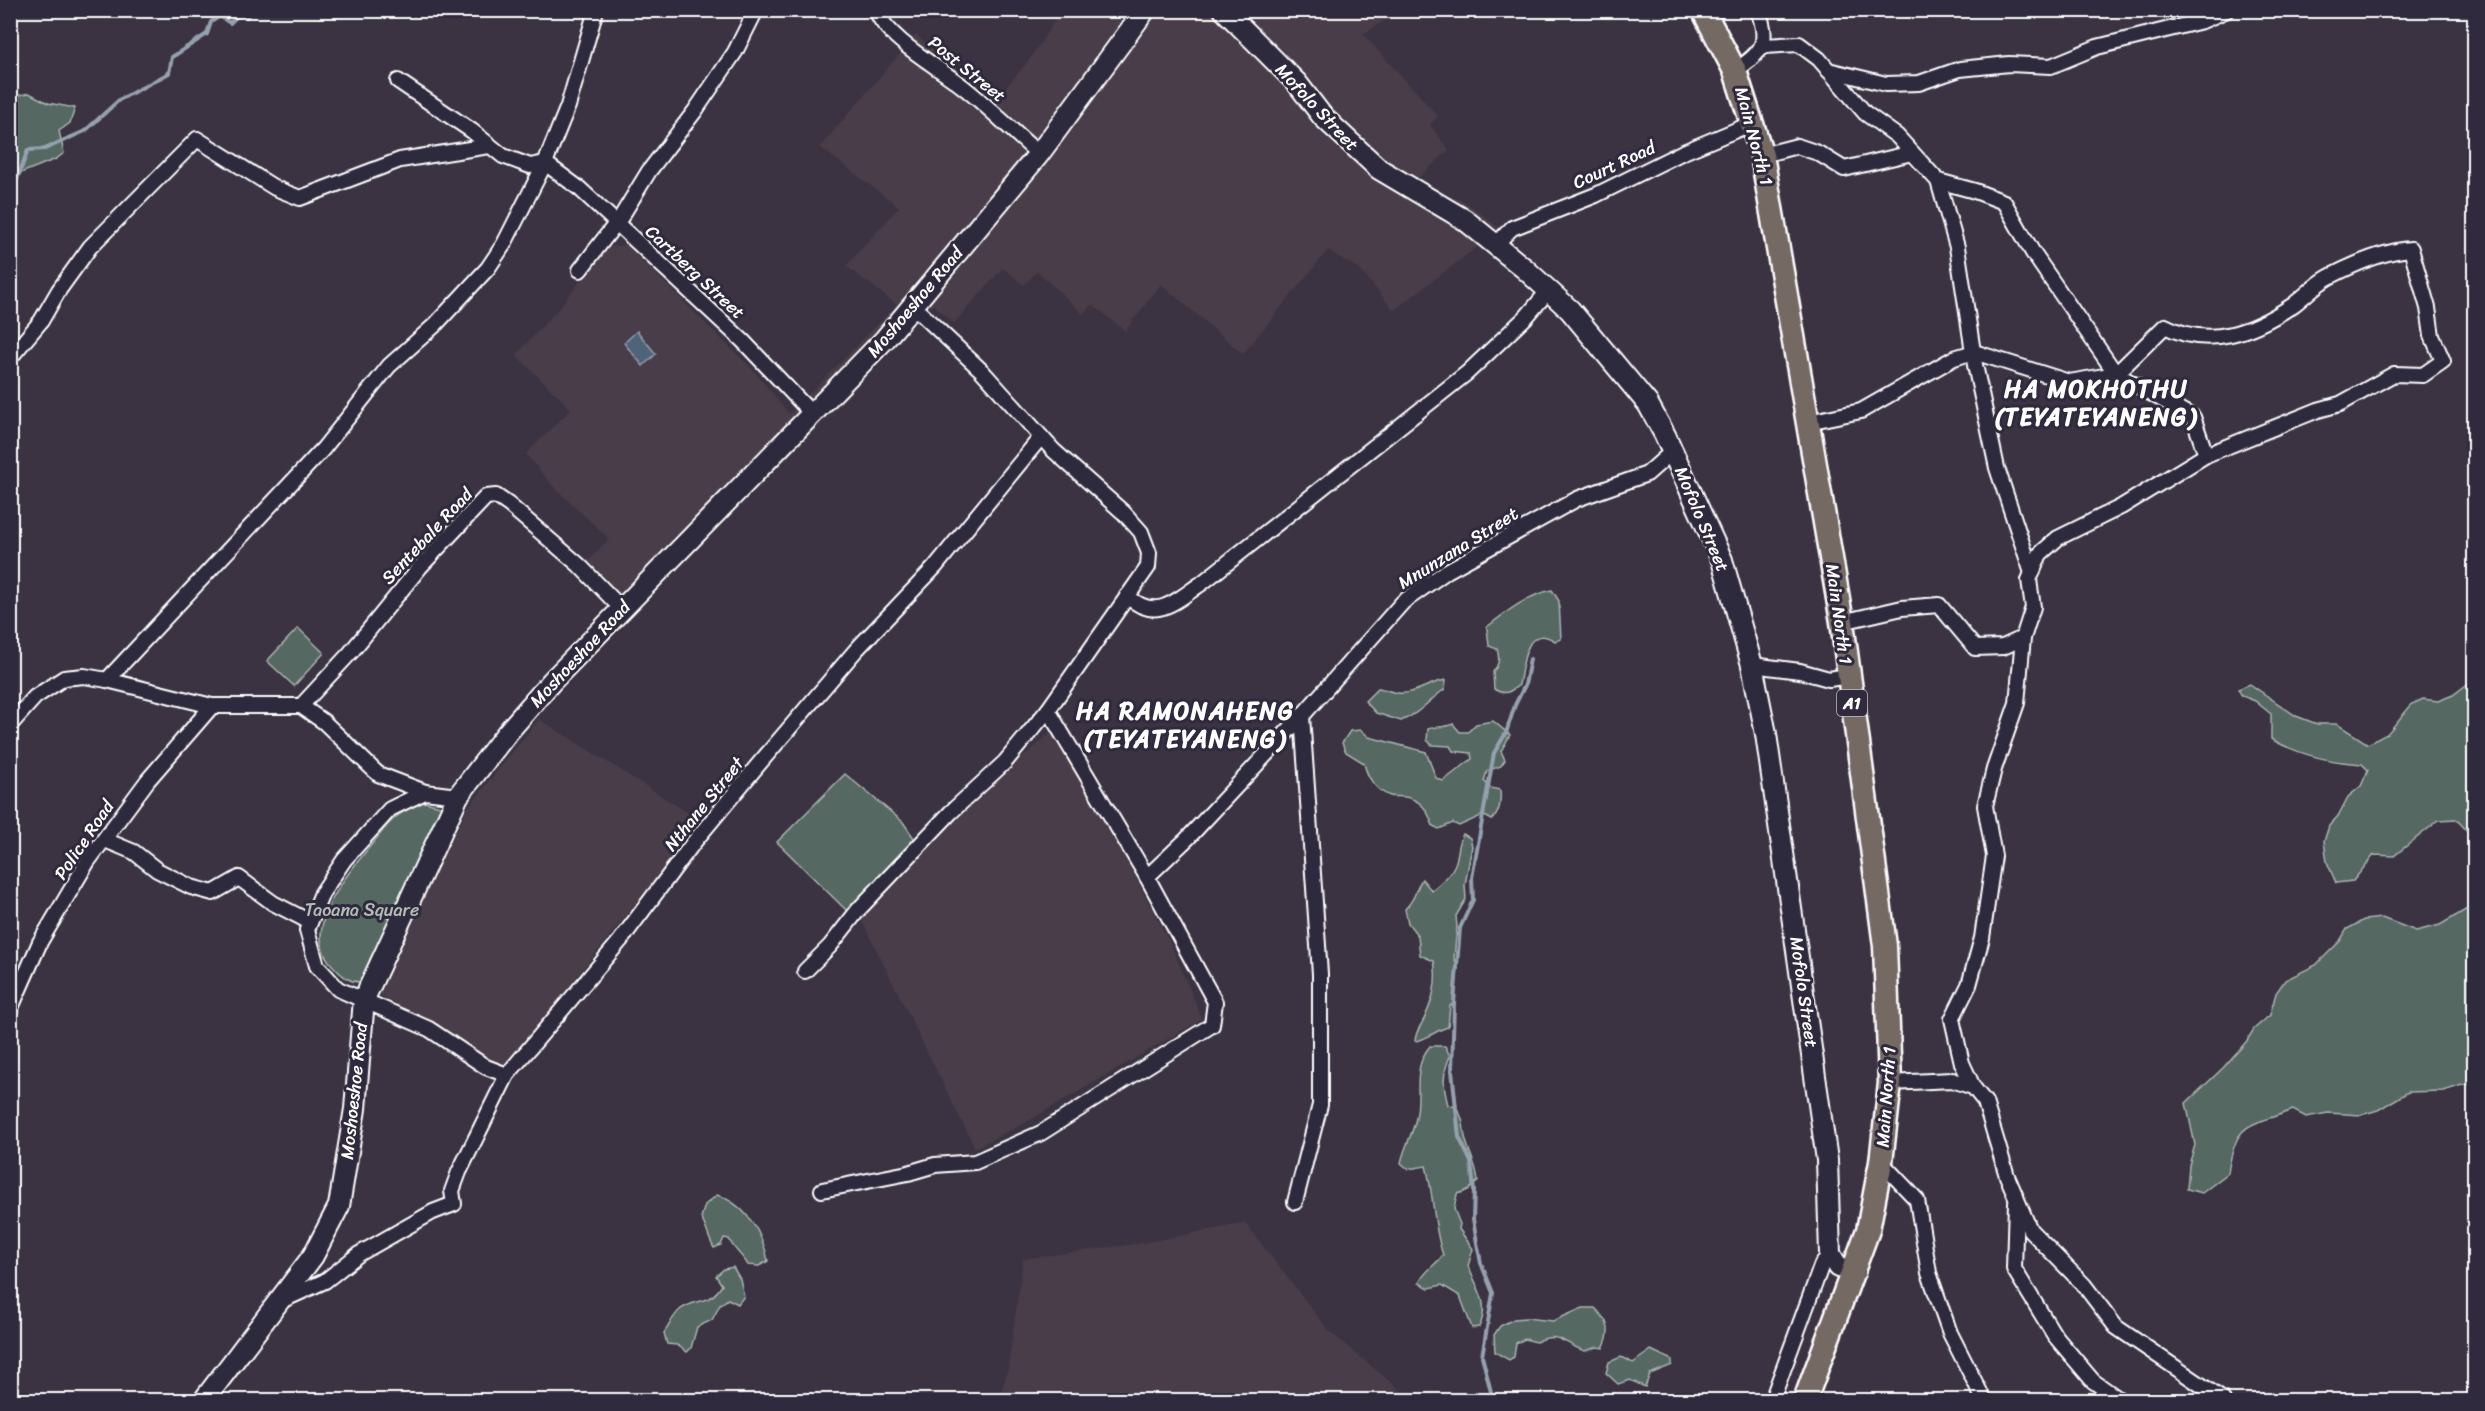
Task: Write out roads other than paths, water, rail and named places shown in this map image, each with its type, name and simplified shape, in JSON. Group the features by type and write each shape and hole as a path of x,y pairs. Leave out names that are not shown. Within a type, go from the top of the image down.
{"main road":[{"name":"Main North 1","path":"1703,10 1735,71 1762,155 1842,622 1885,946 1890,1083 1881,1162 1868,1230 1855,1271 1805,1401"}],"street":[{"path":"107,680 323,448 389,366 435,325 488,268 504,244 545,163 568,106 596,10"},
{"path":"580,270 616,223 649,171 695,111 735,52 756,10"},
{"name":"Post Street","path":"876,10 880,21 893,36 964,87 1039,154"},
{"name":"Moshoeshoe Road","path":"208,1398 313,1256 339,1206 355,1109 364,999 458,796 552,681 885,339 1039,154 1145,10"},
{"name":"Mofolo Street","path":"1224,10 1297,83 1323,117 1379,169 1464,220 1549,290 1583,325 1648,404 1673,451 1722,560 1752,665 1768,745 1821,1113 1830,1202 1830,1254"},
{"path":"1735,71 1753,58 1764,46 1765,39 1758,10"},
{"path":"1828,70 1886,84 1897,84 1919,83 1960,69 2009,64 2051,66 2097,46 2202,21 2227,10"},
{"path":"1764,46 1799,44 1819,59 1865,114 1897,136 1938,181 1957,247 1975,365 1997,468 2032,573"},
{"path":"398,81 472,131 503,156 519,164 530,166 545,163"},
{"name":"Court Road","path":"1495,245 1512,228 1596,195 1681,153 1753,123"},
{"path":"10,358 41,321 59,290 90,247 197,139 275,188 300,198 400,160 489,146"},
{"path":"1762,155 1797,146 1818,153 1844,169 1912,153"},
{"name":"Cartberg Street","path":"545,163 580,189 743,341 813,415"},
{"path":"1938,181 2004,202 2033,253 2116,374 2193,417 2206,455"},
{"path":"1808,422 1861,411 1954,358 1974,352 2069,382 2116,374 2165,326 2183,335 2212,338 2254,328 2293,305 2327,278 2361,261 2398,250 2411,249 2428,308 2432,336 2443,361 2423,375 2394,374 2340,404 2318,410 2206,455 2121,507 2058,538 2040,554 2029,580 2033,607 2023,638 2017,703 1994,769 1985,806 1994,856 1982,938 1969,985 1952,1018 1962,1063 1973,1087 1985,1102 2007,1176 2030,1230 2084,1285 2116,1327 2223,1401"},
{"path":"1127,596 1138,606 1149,610 1165,608 1202,584 1467,373 1527,316 1549,290"},
{"path":"805,971 851,922 858,909 928,836 1005,762 1048,710 1148,567 1149,554 1141,532 1041,437 981,371 913,306"},
{"name":"Nthane Street","path":"279,1302 325,1281 359,1254 433,1212 454,1204 452,1191 459,1172 507,1075 620,941 694,842 758,765 856,650 935,567 1041,437"},
{"name":"Mnunzana Street","path":"1147,877 1187,839 1302,716 1403,602 1447,572 1577,499 1647,474 1673,451"},
{"name":"Sentebale Road","path":"301,706 351,652 420,567 486,497 495,496 509,505 579,565 621,609"},
{"path":"1842,622 1902,609 1939,605 1975,648 2003,647 2023,638"},
{"path":"1752,665 1800,671 1829,679 1848,676"},
{"path":"10,725 35,696 64,678 84,676 212,706 301,706 324,722 378,774 425,792 458,796"},
{"name":"Police Road","path":"10,1010 40,942 88,861 148,780 212,706"},
{"path":"822,1190 908,1173 935,1165 975,1162 1041,1133 1212,1025 1215,1002 1147,877 1048,710"},
{"path":"1295,1202 1320,1105 1320,974 1302,716"},
{"path":"425,792 390,809 366,834 322,893 307,930 317,966 338,989 429,1029 486,1067 507,1075"},
{"path":"105,840 134,852 157,870 192,887 213,893 239,878 273,903 310,922"},
{"path":"1890,1083 1952,1080 1973,1087"},
{"path":"1881,1162 1917,1200 1929,1274 1950,1333 1984,1401"},
{"path":"2016,1197 2014,1269 2055,1336 2093,1382 2120,1401"},
{"path":"1772,1401 1822,1264 1830,1254 1838,1267 1855,1271"}],"water":[{"path":"637,331 656,354 643,366 624,343"}],"waterway":[{"path":"10,189 14,187 28,150 45,149 85,131 119,100 169,73 172,57 207,34 211,22 220,16 230,23 240,13 247,17 251,10"},
{"path":"1493,1400 1482,1356 1493,1293 1481,1263 1477,1243 1473,1219 1474,1191 1471,1162 1459,1137 1452,1070 1454,1003 1460,928 1473,900 1472,878 1494,753 1506,733 1515,705 1525,685 1530,659"}],"district":[{"name":"HA MOKHOTHU (TEYATEYANENG)","path":"2096,403"},
{"name":"HA RAMONAHENG (TEYATEYANENG)","path":"1185,725"}],"park label":[{"name":"Taoana Square","path":"362,910"}]}
